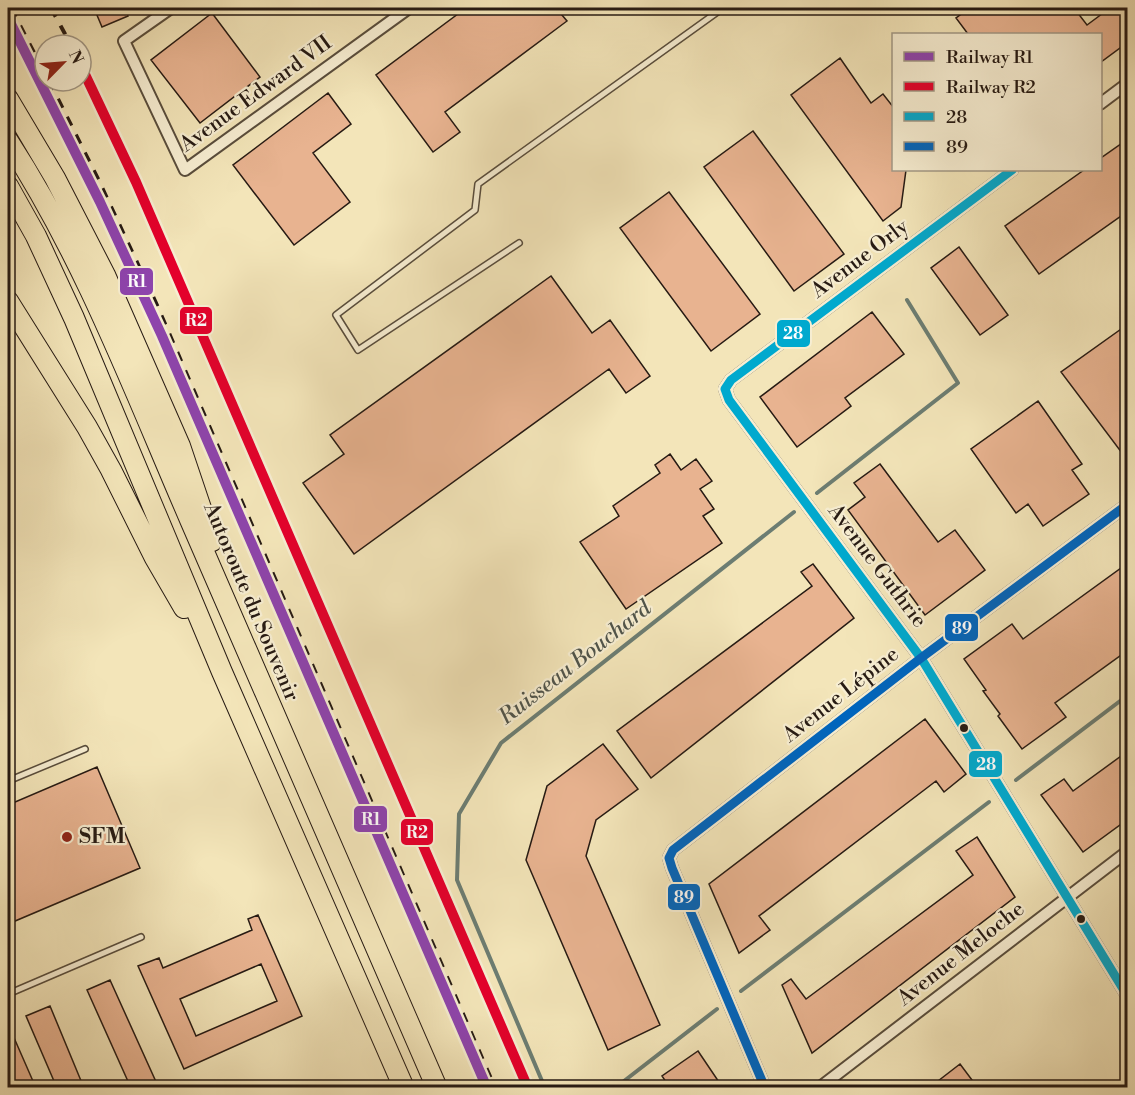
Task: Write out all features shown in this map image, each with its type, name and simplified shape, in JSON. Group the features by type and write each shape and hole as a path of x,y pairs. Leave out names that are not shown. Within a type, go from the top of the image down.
{"highway":[{"path":"8,99 47,163 85,233 180,446 258,680"},
{"name":"Autoroute du Souvenir","path":"8,141 56,222 93,298 438,1088"},
{"path":"8,186 36,236 66,300 222,672 404,1088"},
{"path":"8,301 98,445 155,558 222,672"}],"street":[{"name":"Avenue Edward VII","path":"171,8 124,40 185,170 409,8"},
{"path":"1102,103 1128,83"},
{"name":"Avenue Orly","path":"731,380 1011,171"},
{"name":"Avenue Guthrie","path":"731,380 725,389 729,400 921,658 1128,997"},
{"name":"Avenue Lépine","path":"765,1088 675,875 669,858 673,850 921,658 1128,504"},
{"name":"Avenue Meloche","path":"819,1088 1128,852"}],"lane":[{"path":"519,243 358,350 336,315 475,210 478,184 723,8"},
{"path":"8,782 84,749"},
{"path":"8,994 141,937"}],"building":[{"path":"94,8 125,8 128,16 102,27"},
{"path":"466,8 556,8 567,21 445,112 460,132 433,152 376,75"},
{"path":"970,8 1074,8 1087,25 1110,8 1128,8 1128,42 1102,61 1102,33 967,33 956,18"},
{"path":"212,13 260,77 200,123 151,60"},
{"path":"840,58 871,103 883,94 892,105 892,171 906,171 901,207 883,221 791,95"},
{"path":"328,93 351,124 313,153 350,202 294,245 233,165"},
{"path":"753,131 844,254 794,291 704,167"},
{"path":"1128,139 1128,211 1039,274 1005,226 1083,171 1102,171 1102,157"},
{"path":"669,192 760,314 711,351 620,228"},
{"path":"959,247 1008,315 980,335 931,268"},
{"path":"551,276 592,333 610,320 650,376 626,393 609,369 354,554 303,483 344,454 330,435"},
{"path":"872,312 904,354 845,398 851,406 797,447 760,397"},
{"path":"1124,327 1128,332 1128,461 1061,372"},
{"path":"1038,401 1082,464 1072,470 1089,494 1043,526 1028,504 1016,513 971,449"},
{"path":"670,454 681,470 696,459 712,481 700,489 714,509 703,516 722,543 626,609 580,542 619,516 613,506 660,473 655,465"},
{"path":"880,464 938,542 955,530 985,570 925,615 848,510 865,497 854,483"},
{"path":"1128,563 1128,650 1055,703 1066,717 1022,749 998,716 1000,714 983,691 986,690 964,659 1012,624 1023,639"},
{"path":"813,564 854,618 651,778 617,731 812,586 801,572"},
{"path":"925,719 966,774 944,792 936,781 759,916 770,930 739,953 709,884"},
{"path":"603,744 638,789 596,820 586,856 660,1025 608,1050 526,860 547,786"},
{"path":"1128,751 1128,819 1083,852 1041,795 1064,779 1073,791"},
{"name":"SFM","path":"97,767 140,868 8,924 8,805"},
{"path":"977,837 1015,897 812,1053 782,985 791,979 806,999 973,875 956,851"},
{"path":"258,915 302,1016 184,1069 138,966 159,958 163,968 252,930 248,919","holes":["261,964 277,1001 196,1036 180,999"]},
{"path":"110,980 157,1084 150,1088 131,1088 87,990"},
{"path":"50,1006 84,1088 57,1088 26,1016"},
{"path":"8,1024 36,1088 8,1088"},
{"path":"698,1051 723,1088 670,1088 662,1076"},
{"path":"960,1064 978,1088 929,1088"}],"waterway":[{"name":"Ruisseau Bouchard","path":"817,493 958,383 907,300"},
{"name":"Ruisseau Bouchard","path":"545,1088 457,880 459,814 501,743 794,512"},
{"path":"1016,780 1128,695"},
{"path":"741,991 989,802"},
{"path":"615,1088 717,1009"}],"railway":[{"path":"11,8 33,51"},
{"path":"51,8 65,33"},
{"path":"93,91 136,182 528,1088"},
{"path":"55,93 156,303 495,1088"}],"rail line":[{"name":"R1","path":"8,18 100,202 162,336 487,1088"},
{"name":"R2","path":"93,91 136,182 528,1088"}],"transit line":[{"name":"28","path":"1011,171 731,380 725,389 729,400 921,658 1128,997"},
{"name":"89","path":"765,1088 672,868 669,858 673,850 921,658 1128,504"}],"place":[{"name":"SFM","path":"67,837"}]}
